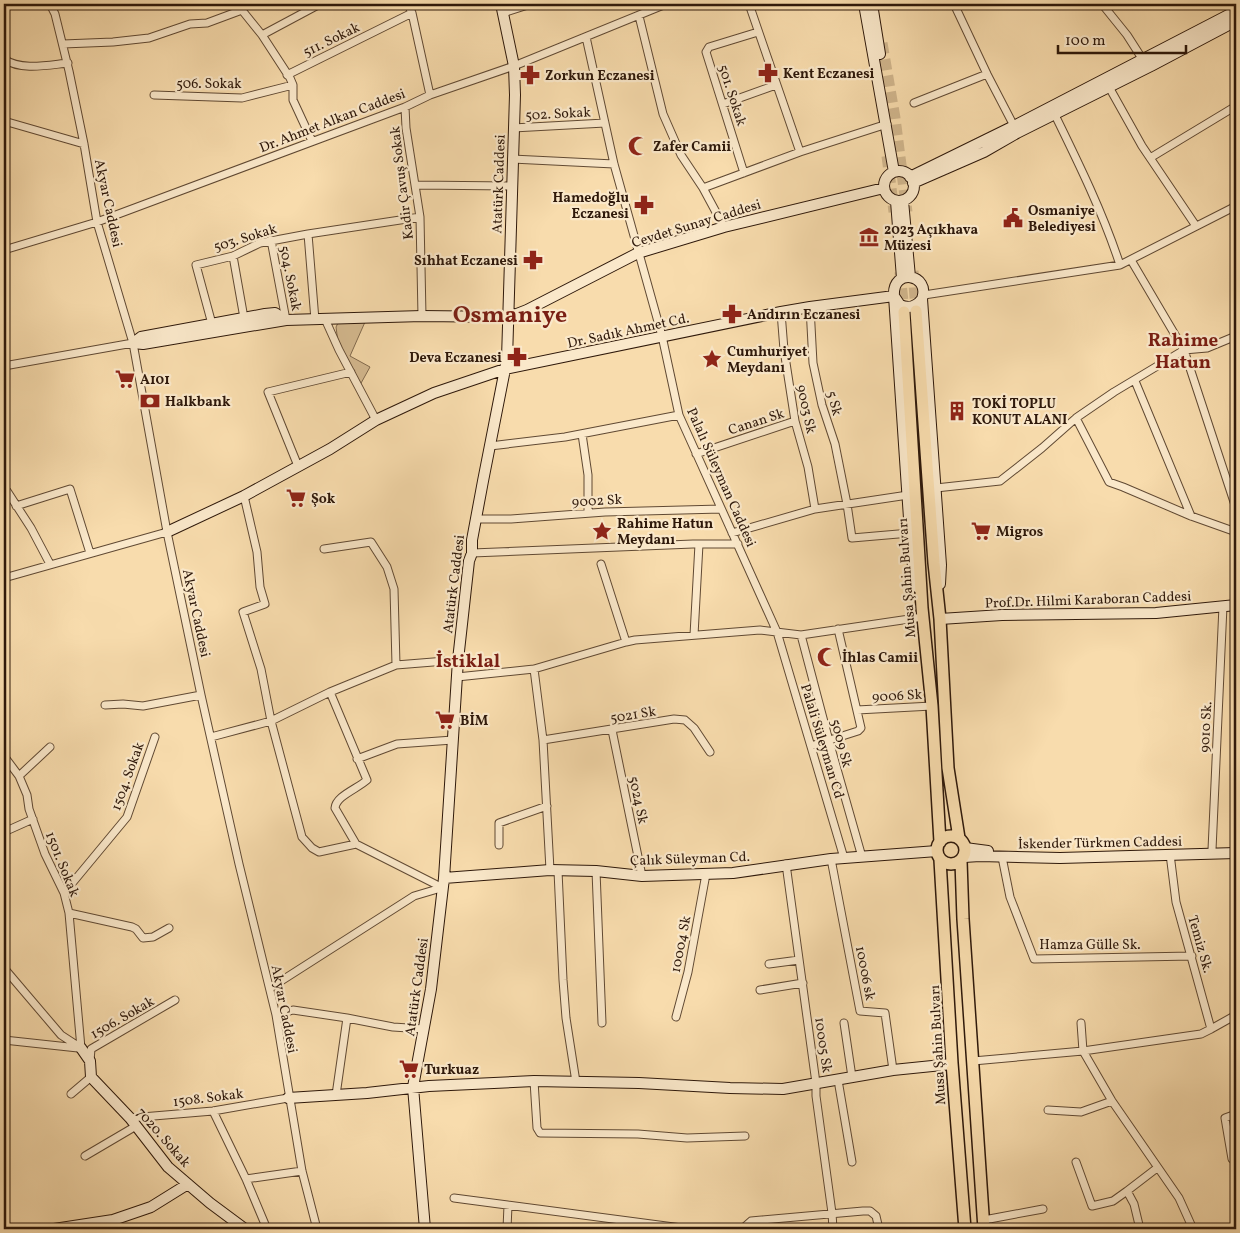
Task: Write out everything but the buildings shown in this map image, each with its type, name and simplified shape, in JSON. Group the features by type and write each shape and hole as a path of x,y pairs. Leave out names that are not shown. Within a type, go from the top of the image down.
{"main road":[{"path":"864,4 886,124 897,172 912,180 914,188 911,195 900,201 889,197 884,188 886,179 897,172"},
{"path":"872,4 897,172"},
{"name":"Atatürk Caddesi","path":"425,1229 413,1088 431,989 442,885 458,660 469,561 472,554 476,519 505,369 509,316 514,66 502,9"},
{"path":"912,180 984,152 1017,133 1109,87 1234,13"},
{"path":"912,180 1014,126 1147,63"},
{"name":"Cevdet Sunay Caddesi","path":"286,320 422,316 509,316 528,310 638,253 724,227 884,188"},
{"path":"900,201 906,277"},
{"path":"906,277 895,286 894,296 913,567 922,613"},
{"path":"906,277 920,282 922,286 941,565 939,605"},
{"path":"894,296 898,304 907,308 914,306 923,297"},
{"name":"Dr. Sadık Ahmet Cd.","path":"168,532 244,496 330,449 376,420 434,393 505,369 781,312 894,296"},
{"name":"Musa Şahin Bulvarı","path":"916,311 934,563 940,619 948,768 962,851 963,919 984,1224"},
{"name":"Musa Şahin Bulvarı","path":"904,312 922,613 932,706 952,1064 965,1229"},
{"path":"132,343 141,337 275,313 286,320"},
{"path":"132,343 143,344 286,320"},
{"name":"Prof.Dr. Hilmi Karaboran Caddesi","path":"940,619 1021,615 1156,613 1236,605"},
{"path":"962,851 953,865 944,863 939,851 949,836 962,851 1212,850 1236,848"},
{"name":"Çalık Süleyman Cd.","path":"442,885 554,871 642,876 733,873 832,859 939,851"},
{"name":"İskender Türkmen Caddesi","path":"962,851 1002,857 1060,858 1236,853"},
{"path":"81,1048 90,1061 91,1077"},
{"path":"288,1098 534,1081 783,1089 893,1070 952,1064"},
{"name":"7020. Sokak","path":"91,1077 133,1122 168,1166 245,1229"},
{"path":"54,1229 113,1220 151,1207 188,1184"}],"street":[{"name":"Akyar Caddesi","path":"50,4 55,14 68,63 97,222 132,343 201,695 241,873 276,1015 288,1098 302,1171 317,1229"},
{"path":"237,4 262,35 288,75 293,85 293,100 312,141"},
{"path":"262,35 320,4"},
{"path":"408,4 412,14 430,95"},
{"path":"502,9 531,4"},
{"name":"Dr. Ahmet Alkan Caddesi","path":"4,250 97,222 405,107 430,95 514,66 666,4"},
{"path":"750,4 800,152"},
{"path":"954,4 1014,126"},
{"path":"1102,4 1147,63"},
{"path":"63,44 150,38 190,24 207,22 242,10"},
{"name":"511. Sokak","path":"288,75 412,14"},
{"path":"639,16 664,114 681,155 704,188 724,227"},
{"name":"501. Sokak","path":"744,173 706,55 709,47 758,32"},
{"name":"Palalı Süleyman Caddesi","path":"586,37 614,164 662,336 679,415 777,632"},
{"path":"4,59 12,65 37,66 68,63"},
{"path":"914,103 987,74"},
{"name":"506. Sokak","path":"154,95 242,98 293,85"},
{"path":"723,104 776,85"},
{"path":"1109,87 1150,158 1196,226"},
{"path":"1150,158 1236,106"},
{"name":"Kadir Çavuş Sokak","path":"405,107 406,128 420,217 422,316"},
{"path":"1055,115 1093,193 1120,265"},
{"path":"4,121 84,144"},
{"name":"502. Sokak","path":"513,128 605,123"},
{"path":"704,188 800,152 886,124"},
{"path":"512,159 614,164"},
{"path":"416,185 511,186"},
{"path":"923,297 1120,265 1236,206"},
{"name":"503. Sokak","path":"212,324 196,265 232,256 271,240 420,217"},
{"path":"308,234 320,320 339,350 376,420"},
{"name":"504. Sokak","path":"271,240 286,320"},
{"path":"232,256 244,318"},
{"path":"1131,260 1184,350 1236,508"},
{"name":"5 Sk","path":"810,307 813,364 822,405 835,444 852,538 910,532"},
{"name":"9003 Sk","path":"781,312 784,350 795,421 808,467 815,509"},
{"path":"936,488 1000,481 1076,418 1114,392 1184,350 1207,348 1236,336"},
{"path":"4,366 132,343"},
{"path":"298,466 268,392 351,372"},
{"path":"1134,381 1191,516"},
{"path":"490,446 565,437 679,415"},
{"path":"1076,418 1110,482 1191,516 1236,532"},
{"name":"Canan Sk","path":"696,454 795,421"},
{"path":"582,434 588,475 588,513"},
{"path":"16,506 70,489 90,553"},
{"path":"4,491 8,491 50,564"},
{"path":"732,532 815,509 908,495"},
{"path":"244,496 257,552 260,587 265,604 243,612 261,669 271,721 302,837 312,848 319,852 356,844"},
{"name":"9002 Sk","path":"476,519 721,509"},
{"path":"4,578 168,532"},
{"path":"324,549 371,542 387,567 394,589 396,665"},
{"path":"694,635 699,544"},
{"path":"472,554 738,544"},
{"path":"601,564 626,642"},
{"name":"9010 Sk.","path":"1212,850 1223,606"},
{"path":"457,677 534,669 626,642 760,630 801,635 922,613"},
{"path":"838,629 857,710"},
{"name":"Palali Süleyman Cd","path":"777,632 844,858"},
{"name":"5009 Sk","path":"801,635 828,741 862,856"},
{"path":"211,737 271,721 330,692 396,665 458,660"},
{"path":"534,669 543,740 546,806 554,871 566,1018 576,1082"},
{"path":"330,692 367,780 358,788 339,798 335,808 356,844 442,885"},
{"path":"104,705 143,706 201,695"},
{"name":"9006 Sk","path":"828,741 858,731 861,728 857,710 932,706"},
{"name":"5021 Sk","path":"543,740 674,719 685,720 694,728 710,752"},
{"name":"5024 Sk","path":"612,730 642,876"},
{"name":"1504. Sokak","path":"64,893 127,816 155,737"},
{"path":"357,759 397,744 453,740"},
{"path":"811,746 828,741"},
{"path":"18,776 50,747"},
{"name":"1501. Sokak","path":"4,756 18,776 27,795 45,854 64,893 69,913 81,1048"},
{"path":"499,845 499,823 546,806"},
{"path":"4,832 33,819"},
{"name":"Temiz Sk.","path":"1170,854 1176,902 1211,1029"},
{"name":"Hamza Gülle Sk.","path":"1002,857 1010,897 1034,958 1192,956"},
{"name":"10006 sk","path":"832,859 860,1011 885,1013 893,1070"},
{"name":"10005 Sk","path":"786,864 804,984 833,1229"},
{"path":"596,872 602,1023"},
{"name":"10004 Sk","path":"676,1018 688,972 706,874"},
{"path":"270,988 414,896 442,885"},
{"path":"69,913 132,926 143,938 153,938 169,928"},
{"path":"769,964 800,960"},
{"path":"4,968 61,1035 81,1048"},
{"path":"760,990 804,984"},
{"name":"1506. Sokak","path":"90,1061 91,1050 175,1000"},
{"path":"276,1015 293,1010 393,1027 424,1029"},
{"path":"973,1061 1083,1051 1201,1034 1236,1015"},
{"path":"336,1095 348,1018"},
{"path":"1081,1023 1083,1051 1112,1101 1179,1198 1193,1229"},
{"path":"844,1024 852,1077"},
{"path":"4,1040 81,1048"},
{"path":"71,1094 91,1077"},
{"path":"838,1080 852,1162"},
{"path":"534,1081 537,1128 540,1133 638,1134 687,1138 745,1136"},
{"name":"1508. Sokak","path":"133,1122 288,1098"},
{"path":"1048,1110 1081,1112 1112,1101"},
{"path":"212,1111 246,1178 267,1229"},
{"path":"1236,1114 1225,1118 1232,1159 1236,1161"},
{"path":"85,1156 133,1122"},
{"path":"1076,1162 1092,1206 1113,1201 1157,1168"},
{"path":"246,1178 302,1171"},
{"path":"1128,1191 1134,1204 1140,1229"},
{"path":"454,1198 689,1229"},
{"path":"507,1229 508,1205"},
{"path":"984,1224 1043,1209"},
{"path":"742,1229 751,1221 832,1213 870,1212 876,1216 879,1229"}],"shaded area":[{"path":"339,321 365,322 350,356 370,367 360,385 338,342 336,327"}],"tunnel":[{"path":"882,43 895,118 907,212"},
{"path":"887,156 894,212"},
{"path":"913,271 916,311"},
{"path":"900,272 904,312"}],"place":[{"name":"Kent Eczanesi","path":"768,73"},
{"name":"Zorkun Eczanesi","path":"530,75"},
{"name":"Zafer Camii","path":"638,146"},
{"name":"Hamedoğlu Eczanesi","path":"644,205"},
{"name":"Osmaniye Belediyesi","path":"1013,218"},
{"name":"2023 Açıkhava Müzesi","path":"869,237"},
{"name":"Sıhhat Eczanesi","path":"533,260"},
{"name":"Andırın Eczanesi","path":"732,314"},
{"name":"Deva Eczanesi","path":"517,357"},
{"name":"Cumhuriyet Meydanı","path":"712,359"},
{"name":"A101","path":"125,379"},
{"name":"Halkbank","path":"150,401"},
{"name":"TOKİ TOPLU KONUT ALANI","path":"957,411"},
{"name":"Şok","path":"296,498"},
{"name":"Rahime Hatun Meydanı","path":"602,531"},
{"name":"Migros","path":"981,531"},
{"name":"İhlas Camii","path":"827,657"},
{"name":"BİM","path":"445,720"},
{"name":"Turkuaz","path":"409,1069"}],"district":[{"name":"Osmaniye","path":"510,314"},
{"name":"Rahime Hatun","path":"1183,350"},
{"name":"İstiklal","path":"468,660"}]}
